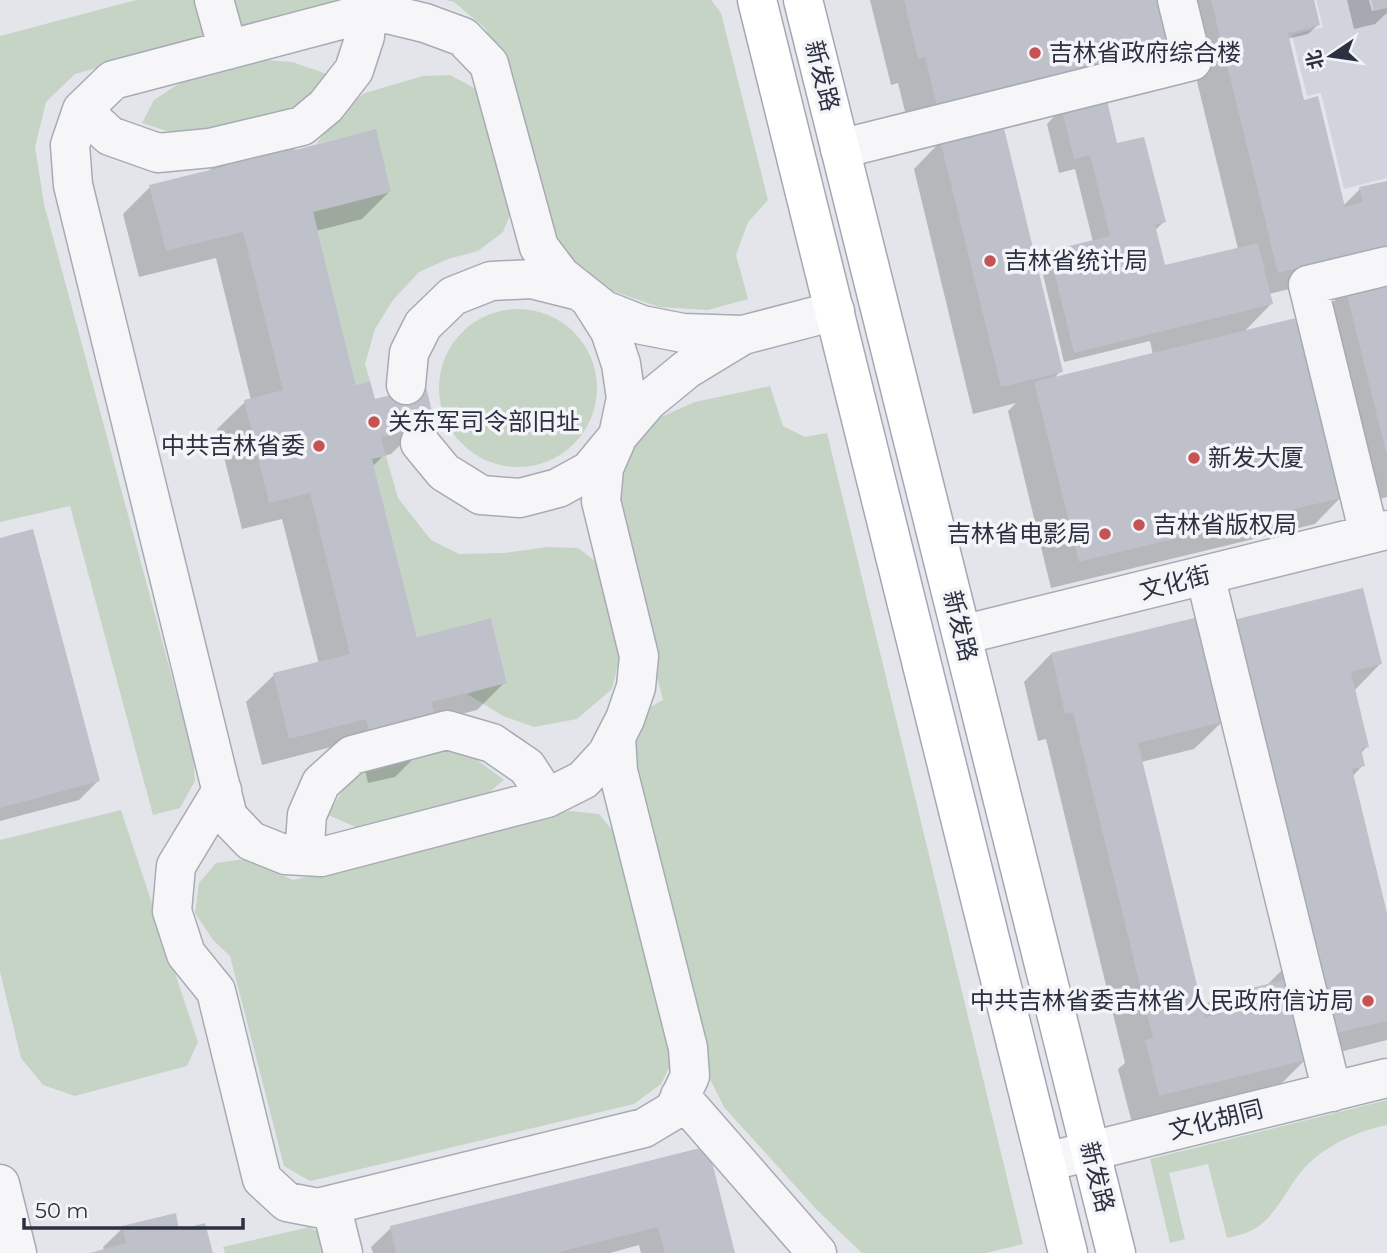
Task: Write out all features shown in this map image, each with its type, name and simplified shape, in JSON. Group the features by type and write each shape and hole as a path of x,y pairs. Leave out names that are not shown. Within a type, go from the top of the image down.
{"main road":[{"name":"新发路","path":"757,0 1068,1253"},
{"name":"新发路","path":"803,0 1116,1253"}],"street":[{"path":"214,0 228,50"},
{"path":"840,149 1192,61 1177,0"},
{"path":"406,385 409,353 423,325 453,296 491,281 532,279 586,296 610,331 621,364 626,398 618,436 604,468 601,501 639,656 636,687 625,719 607,754 583,780 547,798 321,857 286,855 251,841 228,817 73,186 70,145 82,110 113,80 352,17 388,14 425,23 463,37 489,64 539,247 561,276 604,310 642,325 683,333 743,335 835,311"},
{"path":"82,110 110,136 158,152 211,148 302,126 326,106 354,70 365,36 365,16"},
{"path":"1378,532 1308,285 1387,265"},
{"path":"421,443 444,472 481,495 520,498 558,488 589,471 648,401 687,369 743,335"},
{"name":"文化街","path":"962,635 1378,532"},
{"path":"1205,575 1332,1091"},
{"path":"304,856 307,815 321,782 352,755 447,730 492,743 527,768 547,798"},
{"path":"222,790 176,866 172,911 186,954 216,991 262,1179 286,1202 318,1208 644,1128 674,1110 690,1076 688,1048 618,771 616,737"},
{"name":"文化胡同","path":"1046,1162 1387,1078"},
{"path":"680,1096 817,1253"},
{"path":"0,1184 17,1253"},
{"path":"331,1205 342,1253"}],"shaded area":[{"path":"1316,0 1387,0 1387,178 1344,189 1321,93 1307,96 1292,35 1323,27"}],"green space":[{"path":"136,0 347,0 75,74 46,102 35,147 44,204 193,755 195,781 180,808 153,815 70,506 0,522 0,36"},
{"path":"446,0 711,0 721,13 768,200 748,222 736,255 748,299 708,310 659,307 604,288 574,266 547,223 501,58 485,28 454,2"},
{"path":"252,59 292,62 327,74 308,99 275,122 177,134 142,123 154,100 189,77"},
{"path":"450,75 476,89 491,112 515,203 503,232 478,251 448,259 419,272 393,300 375,329 365,364 370,381 356,385 313,212 391,192 375,130 316,144 343,109 365,93 423,76"},
{"path":"518,309 548,315 574,332 591,358 597,388 591,418 574,444 548,461 518,467 488,461 462,444 445,418 439,388 445,358 462,332 488,315"},
{"path":"770,386 783,426 805,437 827,433 1023,1244 986,1253 862,1253 818,1211 724,1107 703,1065 627,754 634,716 663,700 627,562 618,494 629,451 656,419 695,402"},
{"path":"386,456 398,498 431,540 459,554 504,553 548,547 578,548 599,564 619,660 612,689 577,719 534,727 503,716 467,694 507,682 491,618 417,637 372,459"},
{"path":"437,749 468,753 504,780 481,799 358,828 328,815 349,780 382,762"},
{"path":"121,810 198,1042 187,1066 75,1096 43,1085 21,1058 0,972 0,840"},
{"path":"569,811 599,814 622,842 676,1054 661,1084 634,1104 310,1181 284,1166 230,956 213,940 195,913 199,883 216,863 246,859 293,880"},
{"path":"1387,1100 1387,1125 1345,1139 1326,1149 1301,1172 1267,1219 1245,1233 1227,1238 1208,1164 1169,1173 1185,1239 1170,1243 1150,1159"},
{"path":"310,1227 323,1235 327,1253 225,1253 223,1247"}],"building":[{"name":"吉林省政府综合楼","path":"904,0 1157,0 1169,49 937,106 925,57 918,59"},
{"path":"1211,0 1314,0 1320,25 1288,33 1304,100 1318,96 1345,207 1363,202 1359,187 1387,181 1387,246 1278,273"},
{"path":"1371,0 1387,0 1387,8 1374,11"},
{"path":"1106,96 1117,143 1144,137 1166,222 1155,225 1165,265 1258,243 1273,304 1074,353 1049,251 1110,236 1090,155 1074,159 1061,107"},
{"path":"1003,124 1063,372 1001,387 940,140"},
{"name":"中共吉林省委","path":"376,129 391,192 313,212 356,385 370,381 375,399 411,390 421,427 381,437 386,456 372,459 417,637 491,618 507,683 431,702 435,716 369,731 366,719 289,739 273,673 350,654 310,493 269,503 244,400 283,390 243,232 166,251 149,185 226,166 223,155 292,137 295,150"},
{"path":"1387,277 1387,452 1386,452 1345,287"},
{"name":"新发大厦","path":"1300,317 1344,497 1079,562 1034,382"},
{"path":"33,529 100,781 0,808 0,538"},
{"path":"1363,588 1382,664 1351,672 1369,747 1361,749 1365,766 1352,769 1387,913 1387,1021 1303,1041 1307,1060 1159,1096 1145,1040 1153,1038 1073,712 1065,714 1051,653 1198,617 1201,628","holes":["1223,722 1288,979 1210,998 1215,1015 1205,1018 1138,743"]},
{"path":"708,1146 735,1253 665,1253 658,1227 556,1253 396,1253 390,1226"},
{"path":"176,1213 179,1230 205,1223 213,1253 90,1253 126,1243 122,1226"}],"tunnel":[{"path":"406,385 420,443"}],"place":[{"name":"吉林省政府综合楼","path":"1035,53"},
{"name":"吉林省统计局","path":"990,261"},
{"name":"关东军司令部旧址","path":"374,422"},
{"name":"中共吉林省委","path":"319,446"},
{"name":"新发大厦","path":"1194,458"},
{"name":"吉林省版权局","path":"1139,525"},
{"name":"吉林省电影局","path":"1105,534"},
{"name":"中共吉林省委吉林省人民政府信访局","path":"1368,1001"}]}
